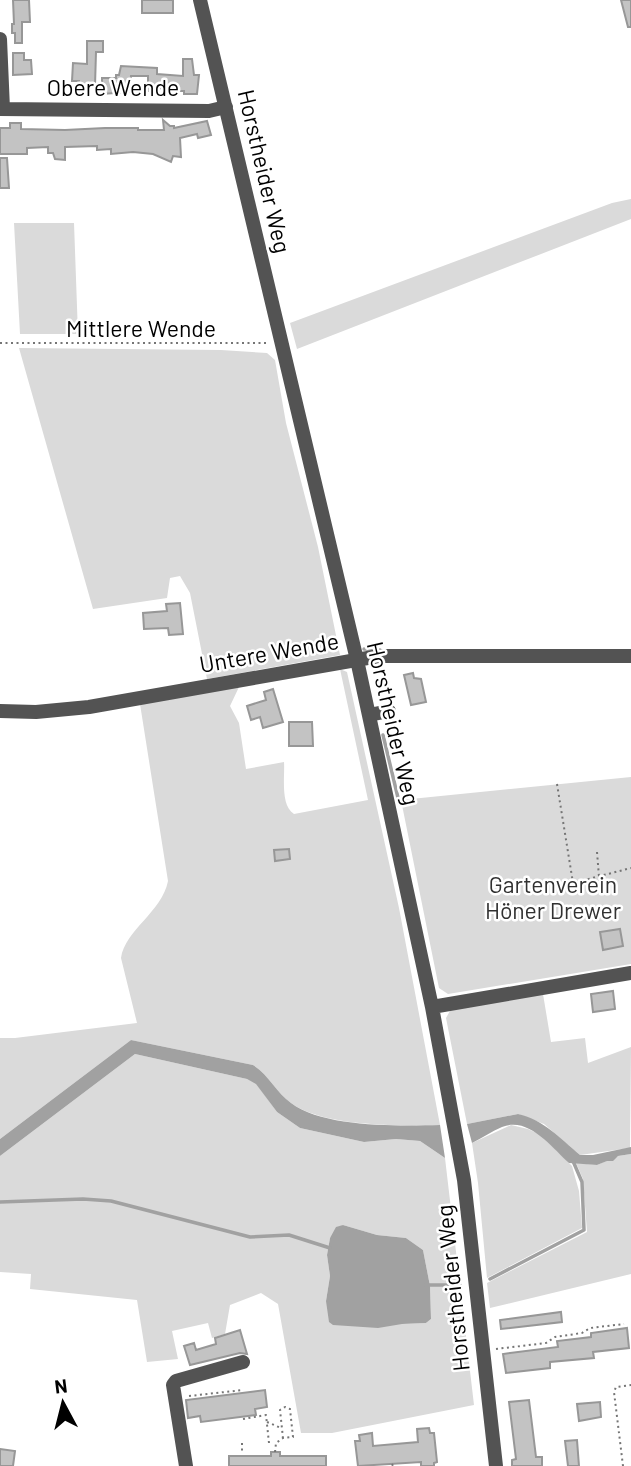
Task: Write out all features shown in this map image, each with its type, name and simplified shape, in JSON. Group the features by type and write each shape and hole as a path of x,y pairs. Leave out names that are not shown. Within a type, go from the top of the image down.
{"street":[{"name":"Horstheider Weg","path":"200,0 357,660 432,1007 460,1157 496,1466"},
{"path":"0,39 1,109"},
{"name":"Obere Wende","path":"1,109 209,111 226,107"},
{"name":"Untere Wende","path":"0,711 36,712 89,707 379,656 421,662 631,656"},
{"path":"369,715 388,711"},
{"path":"432,1007 631,973"},
{"path":"187,1466 173,1385 176,1381 243,1362"}],"path":[{"name":"Mittlere Wende","path":"0,343 271,344 282,341"},
{"path":"557,784 573,883 631,868"},
{"path":"597,852 600,878"},
{"path":"493,1350 547,1343 555,1337 582,1333 590,1328 624,1324"},
{"path":"623,1466 614,1392 616,1387 631,1385"},
{"path":"175,1398 243,1390"},
{"path":"275,1452 276,1443 293,1437 290,1409 285,1407 281,1410 284,1438"},
{"path":"243,1419 266,1415 269,1443"},
{"path":"267,1422 282,1429"},
{"path":"283,1434 293,1433"},
{"path":"242,1443 242,1452"}],"green space":[{"path":"631,199 631,219 297,349 290,323 612,203"},
{"path":"14,223 74,223 78,334 20,334"},
{"path":"19,348 221,350 267,353 275,360 286,423 318,547 340,655 207,679 190,593 180,576 170,578 167,598 93,609"},
{"path":"340,669 347,672 399,908 440,1125 363,1123 323,1117 291,1103 253,1065 131,1040 0,1139 0,1038 137,1023 121,958 129,939 159,902 168,881 140,704 239,687 230,706 239,723 246,769 284,762 285,798 294,814 368,800"},
{"name":"Gartenverein Höner Drewer","path":"631,777 631,964 448,994 439,988 401,800"},
{"path":"543,994 551,1042 585,1038 588,1063 631,1047 630,1148 580,1155 544,1124 518,1114 467,1124 446,1018 451,1009"},
{"path":"135,1054 256,1083 277,1112 300,1128 364,1142 396,1139 420,1141 445,1158 474,1405 332,1433 301,1433 278,1304 261,1293 230,1305 225,1334 212,1338 208,1323 172,1331 178,1359 147,1362 137,1300 30,1289 31,1274 0,1272 0,1156","holes":["343,1225 377,1235 406,1238 423,1250 430,1286 431,1319 426,1323 402,1324 326,1301 330,1276 327,1255 330,1238"]},
{"path":"511,1125 541,1135 572,1166 579,1191 582,1228 487,1278 472,1143"},
{"path":"631,1154 631,1274 490,1308 487,1283 587,1232 583,1179 576,1163 597,1165"}],"shaded area":[{"path":"131,1040 253,1065 291,1103 323,1117 363,1124 440,1125 445,1158 420,1141 396,1139 364,1142 300,1128 277,1112 256,1084 247,1079 135,1054 0,1156 0,1139"},
{"path":"518,1114 544,1125 580,1155 631,1147 631,1154 597,1165 569,1163 539,1135 521,1126 512,1125 502,1127 472,1143 467,1124"},
{"path":"343,1225 377,1235 406,1238 423,1250 430,1286 431,1319 426,1323 378,1328 333,1325 329,1322 326,1301 330,1276 327,1255 330,1238 336,1227"}],"building":[{"path":"13,0 29,0 30,22 22,22 22,43 15,43 15,33 12,33"},
{"path":"142,0 173,0 173,13 142,13"},
{"path":"621,0 631,0 631,27 628,27"},
{"path":"87,41 103,41 103,52 96,52 95,86 79,86 79,81 72,81 73,63 87,64"},
{"path":"13,53 24,53 24,60 31,60 32,74 13,75"},
{"path":"183,59 192,59 194,75 199,75 197,94 184,94 184,91 176,89 156,88 156,91 148,91 148,76 131,76 129,92 102,94 102,78 116,78 121,66 157,68 157,74 183,76"},
{"path":"163,120 174,128 207,121 211,135 198,138 197,134 180,138 181,157 173,156 171,162 153,154 111,154 111,149 97,150 97,146 65,147 65,160 55,159 53,153 48,153 48,147 27,148 27,154 0,154 0,128 10,128 10,123 21,123 21,129 164,130"},
{"path":"0,158 7,158 9,188 0,188"},
{"path":"180,603 183,634 169,635 168,628 144,629 143,613 167,611 166,604"},
{"path":"413,673 414,678 421,679 426,702 411,705 404,675"},
{"path":"273,689 283,722 263,728 260,717 251,720 247,706 266,700 264,692"},
{"path":"289,722 312,722 313,746 289,746"},
{"path":"289,849 290,859 275,861 274,850"},
{"path":"620,929 623,946 603,950 600,932"},
{"path":"613,991 615,1009 593,1012 591,994"},
{"path":"561,1312 562,1322 501,1329 500,1320"},
{"path":"627,1328 629,1348 593,1352 594,1358 550,1362 550,1368 506,1373 503,1354 558,1347 557,1341 591,1337 591,1333"},
{"path":"240,1330 247,1354 240,1353 190,1365 184,1346 194,1343 196,1350 216,1344 215,1338"},
{"path":"265,1390 267,1407 255,1409 256,1415 201,1422 200,1416 188,1418 186,1400"},
{"path":"529,1400 536,1457 542,1457 542,1466 512,1466 512,1460 516,1459 509,1402"},
{"path":"600,1402 601,1417 579,1421 577,1404"},
{"path":"429,1428 430,1433 434,1433 437,1462 434,1466 421,1466 421,1462 358,1466 355,1441 360,1441 359,1435 372,1433 373,1446 418,1442 417,1429"},
{"path":"577,1440 579,1466 568,1466 565,1441"},
{"path":"0,1449 15,1451 13,1466 0,1466"},
{"path":"271,1452 280,1452 280,1456 326,1456 326,1466 229,1466 229,1456 271,1456"}],"waterway":[{"path":"364,649 380,650"},
{"path":"383,735 399,802"},
{"path":"490,1279 584,1230 582,1182 573,1161"},
{"path":"0,1202 83,1199 111,1201 250,1237 289,1235 330,1248"},
{"path":"426,1285 460,1285"}]}
